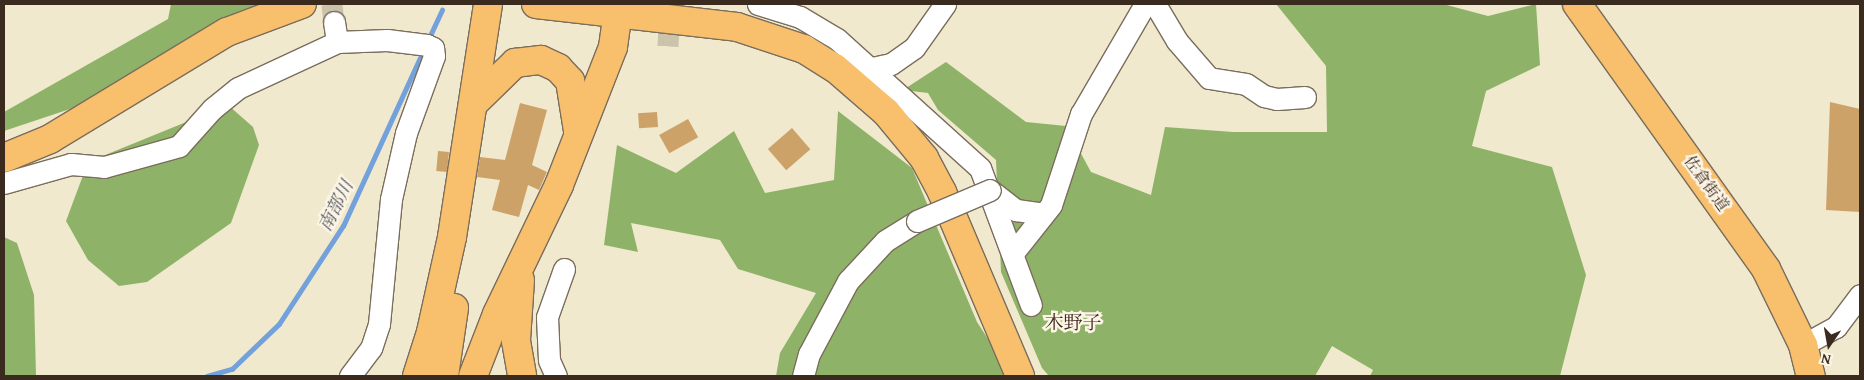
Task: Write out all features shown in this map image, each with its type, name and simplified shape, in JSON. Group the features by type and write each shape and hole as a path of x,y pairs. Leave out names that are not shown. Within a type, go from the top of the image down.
{"main road":[{"path":"4,158 50,139 227,32 302,4"},
{"path":"417,376 431,332 452,237 488,4"},
{"path":"536,4 737,27 774,37 804,49 863,90 886,112 924,158 942,192 1020,376"},
{"name":"佐倉街道","path":"1577,4 1740,229 1780,294 1802,344 1812,376"},
{"path":"473,376 496,314 522,263 579,135 613,47 618,12"},
{"path":"473,104 515,63 541,60 558,68 570,81 579,135"},
{"path":"444,376 458,285 452,237"},
{"path":"522,263 516,340 522,376"}],"street":[{"path":"758,4 807,21 872,68 980,168 990,190 1031,305"},
{"path":"872,68 891,64 914,48 945,4"},
{"path":"1013,254 1056,194 1081,114 1145,4"},
{"path":"1155,4 1177,41 1209,78 1246,84 1264,96 1277,99 1305,97"},
{"path":"4,183 71,164 104,167 173,149 238,88 336,32 427,45 433,48 434,56 406,133 391,199 380,324 371,348 350,376"},
{"path":"990,190 1016,210 1043,214"},
{"path":"803,376 809,354 848,282 885,241 917,221 990,190"},
{"path":"556,376 549,360 547,317 564,269"},
{"path":"1802,344 1836,327 1860,295"}],"green space":[{"path":"171,4 276,4 88,103 4,131 4,112 168,19"},
{"path":"1276,4 1443,4 1488,16 1536,4 1540,65 1486,91 1472,146 1552,167 1586,275 1560,376 1370,376 1373,370 1332,346 1315,376 1049,376 1042,368 1001,272 996,160 938,110 928,93 903,90 946,62 1026,122 1066,126 1091,172 1151,195 1165,127 1233,132 1327,132 1326,66"},
{"path":"228,105 253,127 259,145 231,223 147,282 119,286 88,260 66,221 88,162"},
{"path":"838,111 912,168 977,322 1012,376 776,376 780,353 816,293 738,269 720,240 631,223 638,252 604,245 617,145 676,173 734,131 765,193 834,180"},
{"path":"4,237 17,243 34,295 36,376 4,376"}],"building":[{"path":"1830,102 1860,109 1860,212 1826,210"},
{"path":"520,103 547,110 532,165 547,172 539,190 528,185 519,217 492,210 500,180 477,177 480,157 505,160"},
{"path":"657,112 658,127 639,128 638,113"},
{"path":"688,119 698,137 669,153 659,135"},
{"path":"792,128 810,149 786,170 768,149"},
{"path":"438,151 449,152 447,172 436,171"}],"waterway":[{"name":"南部川","path":"428,40 442,10"},
{"name":"南部川","path":"207,376 232,369 279,324 343,226 424,49"}],"tunnel":[{"path":"332,4 334,22"},
{"path":"668,46 670,4"}],"district":[{"name":"木野子","path":"1073,323"}]}
